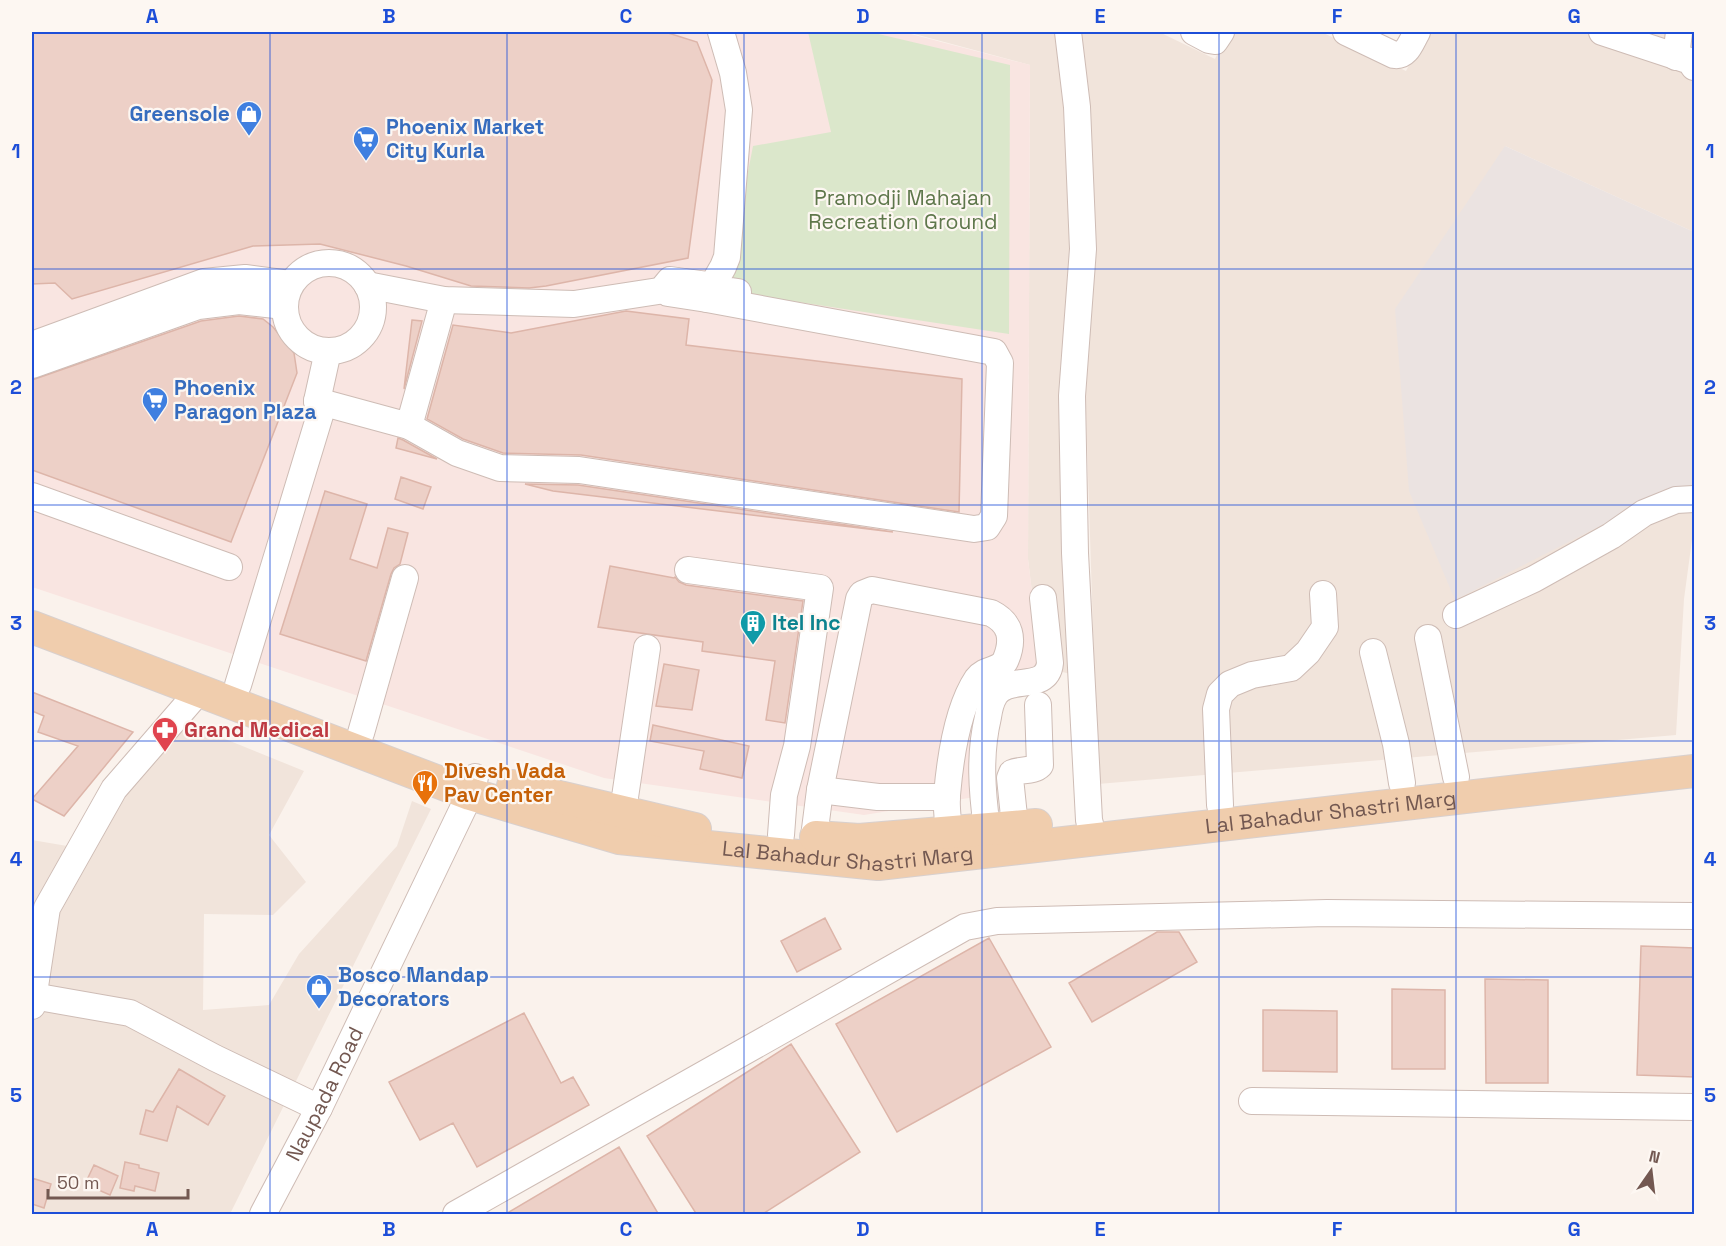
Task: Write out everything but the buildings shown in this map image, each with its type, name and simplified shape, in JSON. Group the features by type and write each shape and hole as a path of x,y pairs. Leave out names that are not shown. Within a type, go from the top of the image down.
{"main road":[{"name":"Lal Bahadur Shastri Marg","path":"32,607 473,785 621,825 876,852 1006,835 1092,829 1695,771"},
{"name":"Lal Bahadur Shastri Marg","path":"32,627 221,685 362,733 473,785"},
{"name":"Lal Bahadur Shastri Marg","path":"1092,829 1220,805 1695,749"},
{"name":"Lal Bahadur Shastri Marg","path":"621,825 696,829 781,825 814,837 859,840 876,852"},
{"name":"Lal Bahadur Shastri Marg","path":"876,852 949,832 1006,835"}],"street":[{"path":"709,293 727,256 739,110 733,73 721,32"},
{"path":"1068,32 1077,107 1083,237 1072,396 1075,553 1092,829"},
{"path":"1194,32 1215,41 1221,32"},
{"path":"1346,32 1400,56 1405,53 1417,32"},
{"path":"1602,32 1685,62"},
{"path":"1678,32 1685,62"},
{"path":"322,263 336,263 359,274 367,285 373,299 373,315 367,329 351,345 340,350 328,351 313,348 299,341 290,329 284,314 287,295 298,274 322,263"},
{"path":"32,345 204,282 245,278 287,295"},
{"path":"367,285 444,300 574,304 665,290 668,293 709,293 870,315"},
{"path":"318,400 410,426 457,453 500,468 579,470 974,529 987,527 994,516 1000,363 994,352 709,293"},
{"path":"32,365 198,306 287,295"},
{"path":"410,426 444,300"},
{"path":"319,1108 215,1058 130,1013 32,1001 47,908 114,789 221,685 309,412 318,400 328,351"},
{"path":"32,496 229,567"},
{"path":"1456,615 1534,579 1611,536 1644,513 1676,500 1695,499"},
{"path":"688,570 820,588 797,746 784,795 781,825"},
{"path":"362,733 405,578"},
{"path":"814,837 820,790 859,599 862,594 872,590 991,613 1002,618 1010,630 1006,661 1000,668 982,672 961,716 947,797 949,832"},
{"path":"1220,805 1216,709 1220,694 1230,684 1252,675 1291,668 1308,652 1325,627 1323,594"},
{"path":"1006,835 981,760 982,742 995,694 1020,682 1038,680 1050,671 1043,598"},
{"path":"1428,638 1456,777"},
{"path":"621,825 647,648"},
{"path":"1373,652 1396,744 1402,783"},
{"path":"1006,835 1012,773 1040,765 1038,705"},
{"name":"Naupada Road","path":"263,1215 319,1108 473,785"},
{"path":"820,790 878,797 947,797"},
{"path":"456,1215 965,927 997,921 1327,913 1695,916"},
{"path":"1252,1101 1695,1107"}],"shaded area":[{"path":"32,32 903,32 1030,65 1028,559 1041,667 988,683 981,796 864,815 604,778 32,587"},
{"path":"907,32 1057,32 1069,113 1075,675 1041,667 1028,559 1030,65"},
{"path":"1079,32 1159,32 1215,59 1228,32 1321,32 1406,71 1426,32 1694,32 1694,232 1505,146 1641,505 1694,492 1694,525 1684,599 1676,735 1098,784 1085,381"},
{"path":"1505,146 1694,232 1694,492 1641,505 1455,600 1409,491 1395,309"},
{"path":"178,720 304,771 269,835 306,882 273,915 204,914 203,1010 269,1005 299,954 397,846 412,801 431,809 230,1214 32,1214 32,840 73,847"}],"green space":[{"name":"Pramodji Mahajan Recreation Ground","path":"808,32 870,32 1010,65 1009,334 725,291 753,146 831,132"}],"place":[{"name":"Greensole","path":"249,137"},
{"name":"Phoenix Market City Kurla","path":"366,162"},
{"name":"Phoenix Paragon Plaza","path":"155,423"},
{"name":"Itel Inc","path":"753,646"},
{"name":"Grand Medical","path":"165,753"},
{"name":"Divesh Vada Pav Center","path":"425,806"},
{"name":"Bosco Mandap Decorators","path":"319,1010"}]}
